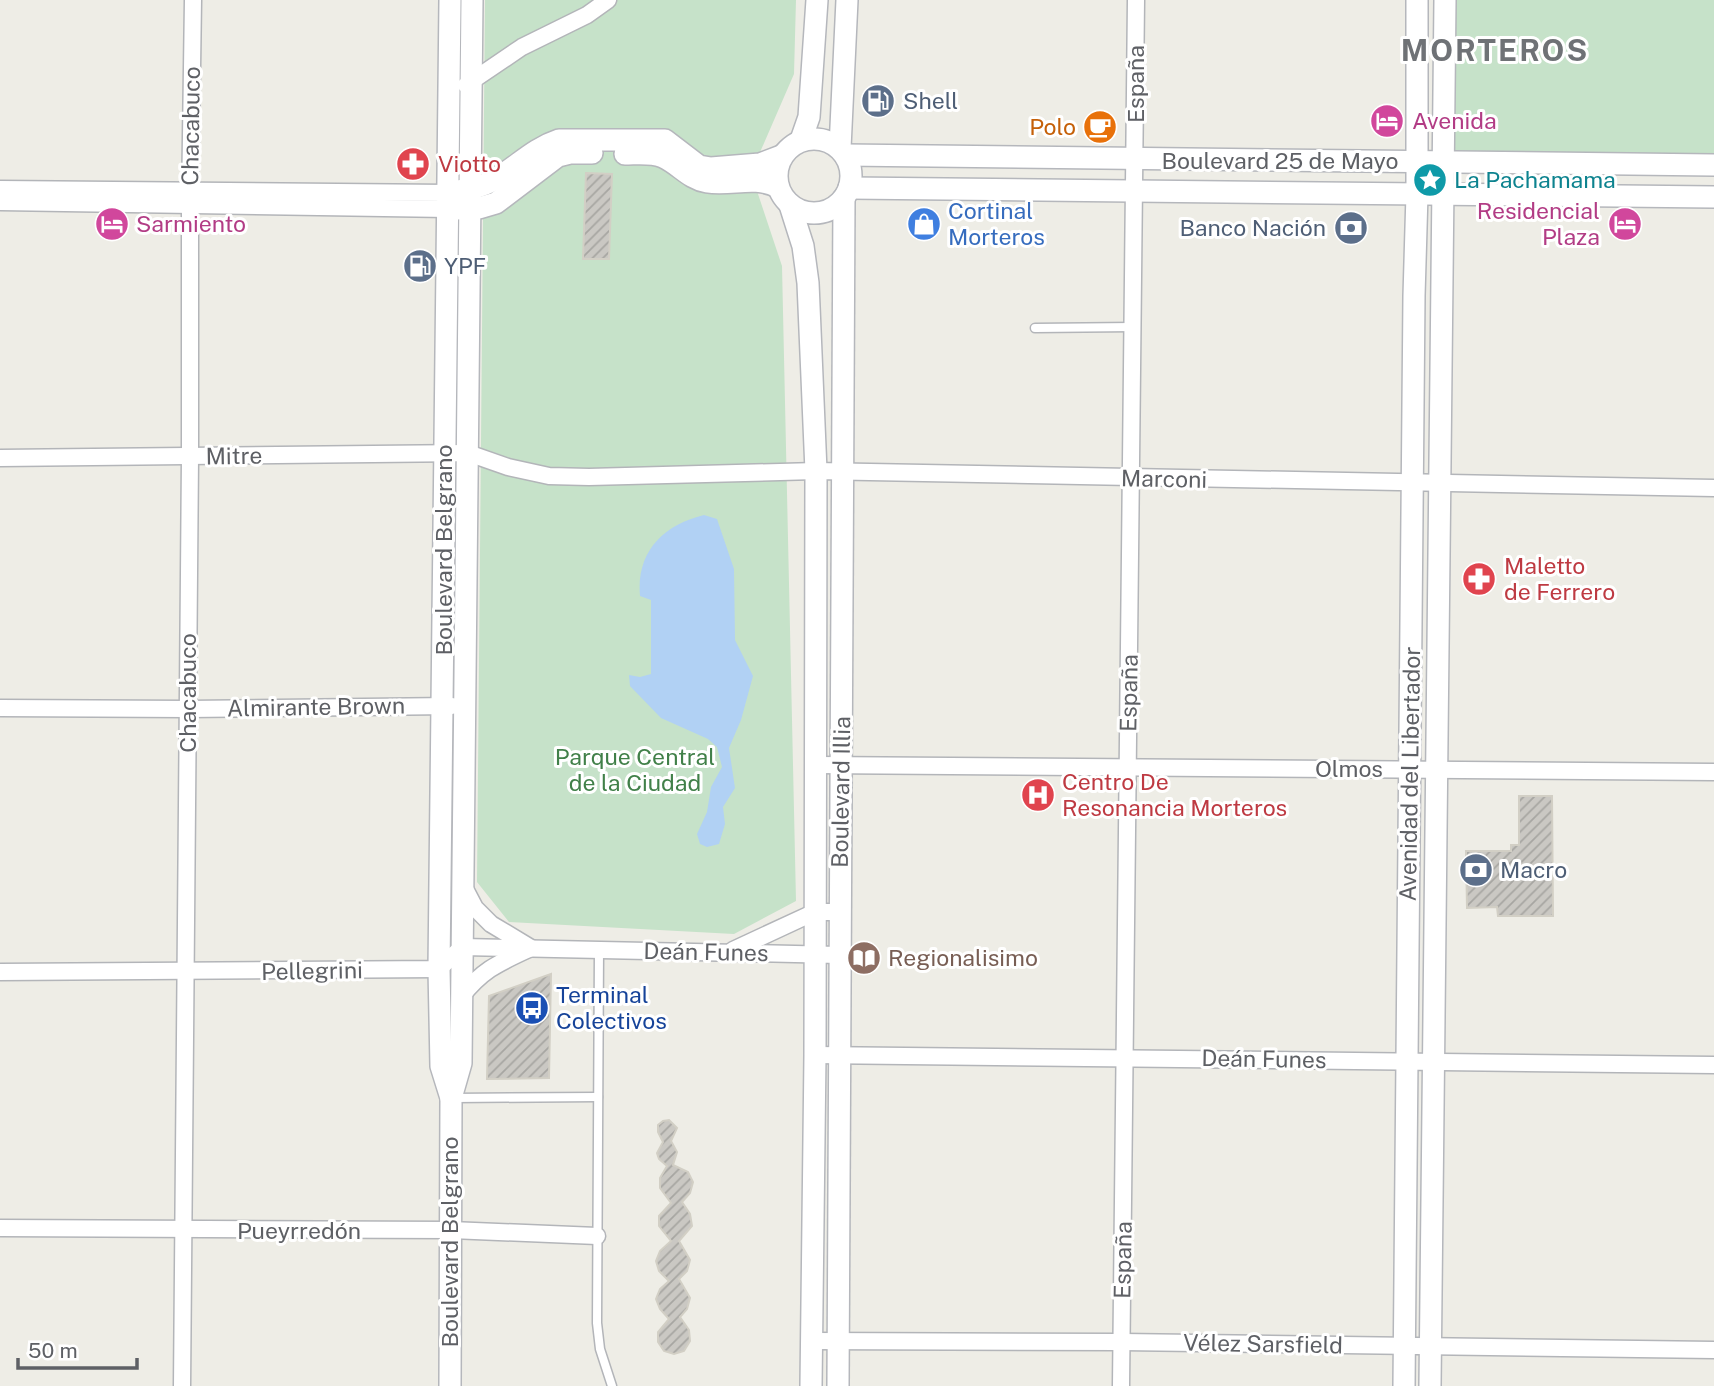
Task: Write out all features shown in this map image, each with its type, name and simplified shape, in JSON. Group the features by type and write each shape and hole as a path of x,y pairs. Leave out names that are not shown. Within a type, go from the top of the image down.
{"street":[{"name":"Chacabuco","path":"183,1386 193,0"},
{"name":"Boulevard Belgrano","path":"450,0 450,97 459,200 468,453 461,1063 451,1098 450,1386"},
{"name":"Boulevard Belgrano","path":"451,1098 441,1066 439,969 445,453 459,200 472,81 472,0"},
{"path":"450,97 522,47 587,15 608,0"},
{"path":"0,189 190,197 459,200 496,203 558,156 570,153 665,140 699,166 711,168 760,164 781,156 801,140 809,117 817,0"},
{"path":"847,0 842,152 850,166 847,193"},
{"name":"España","path":"1121,1386 1136,0"},
{"name":"Avenidad del Libertador","path":"1404,1386 1417,0"},
{"name":"Avenidad del Libertador","path":"1430,1386 1445,0"},
{"name":"Boulevard 25 de Mayo","path":"801,140 821,139 842,152 1136,160 1714,165"},
{"name":"Boulevard 25 de Mayo","path":"616,147 665,157 697,180 711,183 766,181 800,211 824,212 835,206 847,193 1136,192 1714,197"},
{"path":"781,156 776,177 784,196"},
{"name":"Boulevard Illia","path":"838,1386 841,473 847,193"},
{"name":"Boulevard Illia","path":"784,196 803,246 808,283 816,471 815,1055 811,1386"},
{"path":"0,202 190,197"},
{"name":"Mitre","path":"0,458 468,453 508,467 549,476 613,476"},
{"name":"Marconi","path":"613,476 816,471 1714,488"},
{"name":"Almirante Brown","path":"0,708 465,706"},
{"name":"Olmos","path":"816,765 1714,772"},
{"path":"463,883 475,908 491,924 531,948"},
{"path":"727,953 815,912 840,912"},
{"path":"439,969 462,947 607,950"},
{"path":"461,997 477,977 496,964 531,948"},
{"name":"Deán Funes","path":"607,950 839,955"},
{"name":"Pellegrini","path":"0,972 439,969"},
{"name":"Deán Funes","path":"815,1055 1714,1065"},
{"name":"Pueyrredón","path":"0,1228 183,1231 450,1230 597,1236"},
{"name":"Vélez Sarsfield","path":"811,1341 1714,1350"}],"lane":[{"path":"1035,328 1134,327"},
{"path":"607,950 598,1097 597,1323 600,1349 612,1386"},
{"path":"451,1098 598,1097"}],"green space":[{"name":"Parque Central de la Ciudad","path":"485,0 796,0 794,74 751,173 782,266 796,901 734,934 509,922 477,882"},
{"path":"1445,0 1714,0 1714,165 1443,162"}],"water":[{"path":"704,515 717,519 734,569 735,640 753,676 741,720 729,748 735,788 723,807 725,824 719,844 707,847 700,844 697,834 707,812 711,787 722,767 717,747 708,739 661,718 630,686 629,675 640,677 651,674 651,600 640,596 640,580 648,554 665,533"}],"building":[{"path":"586,173 612,174 609,259 583,259"},
{"path":"1519,796 1552,796 1553,916 1498,916 1497,907 1467,908 1466,851 1511,851 1511,845 1519,845"},
{"path":"551,974 549,1078 487,1079 489,996"},
{"path":"669,1120 677,1128 671,1141 677,1152 673,1165 688,1172 693,1182 690,1193 682,1202 690,1214 692,1226 679,1241 690,1260 687,1271 679,1279 690,1298 687,1309 680,1317 689,1330 690,1341 684,1351 674,1354 664,1351 658,1342 658,1332 669,1319 656,1299 660,1289 669,1281 659,1271 656,1261 660,1251 671,1241 659,1226 659,1216 671,1203 660,1188 660,1178 667,1166 657,1153 663,1142 658,1125"}],"place":[{"name":"Shell","path":"878,101"},
{"name":"Avenida","path":"1387,121"},
{"name":"Polo","path":"1100,127"},
{"name":"Viotto","path":"413,164"},
{"name":"La Pachamama","path":"1430,180"},
{"name":"Sarmiento","path":"112,224"},
{"name":"Cortinal Morteros","path":"924,224"},
{"name":"Residencial Plaza","path":"1625,224"},
{"name":"Banco Nación","path":"1351,228"},
{"name":"YPF","path":"420,266"},
{"name":"Maletto de Ferrero","path":"1479,579"},
{"name":"Centro De Resonancia Morteros","path":"1038,795"},
{"name":"Macro","path":"1476,870"},
{"name":"Regionalisimo","path":"864,958"},
{"name":"Terminal Colectivos","path":"532,1008"}],"district":[{"name":"MORTEROS","path":"1495,51"}]}
